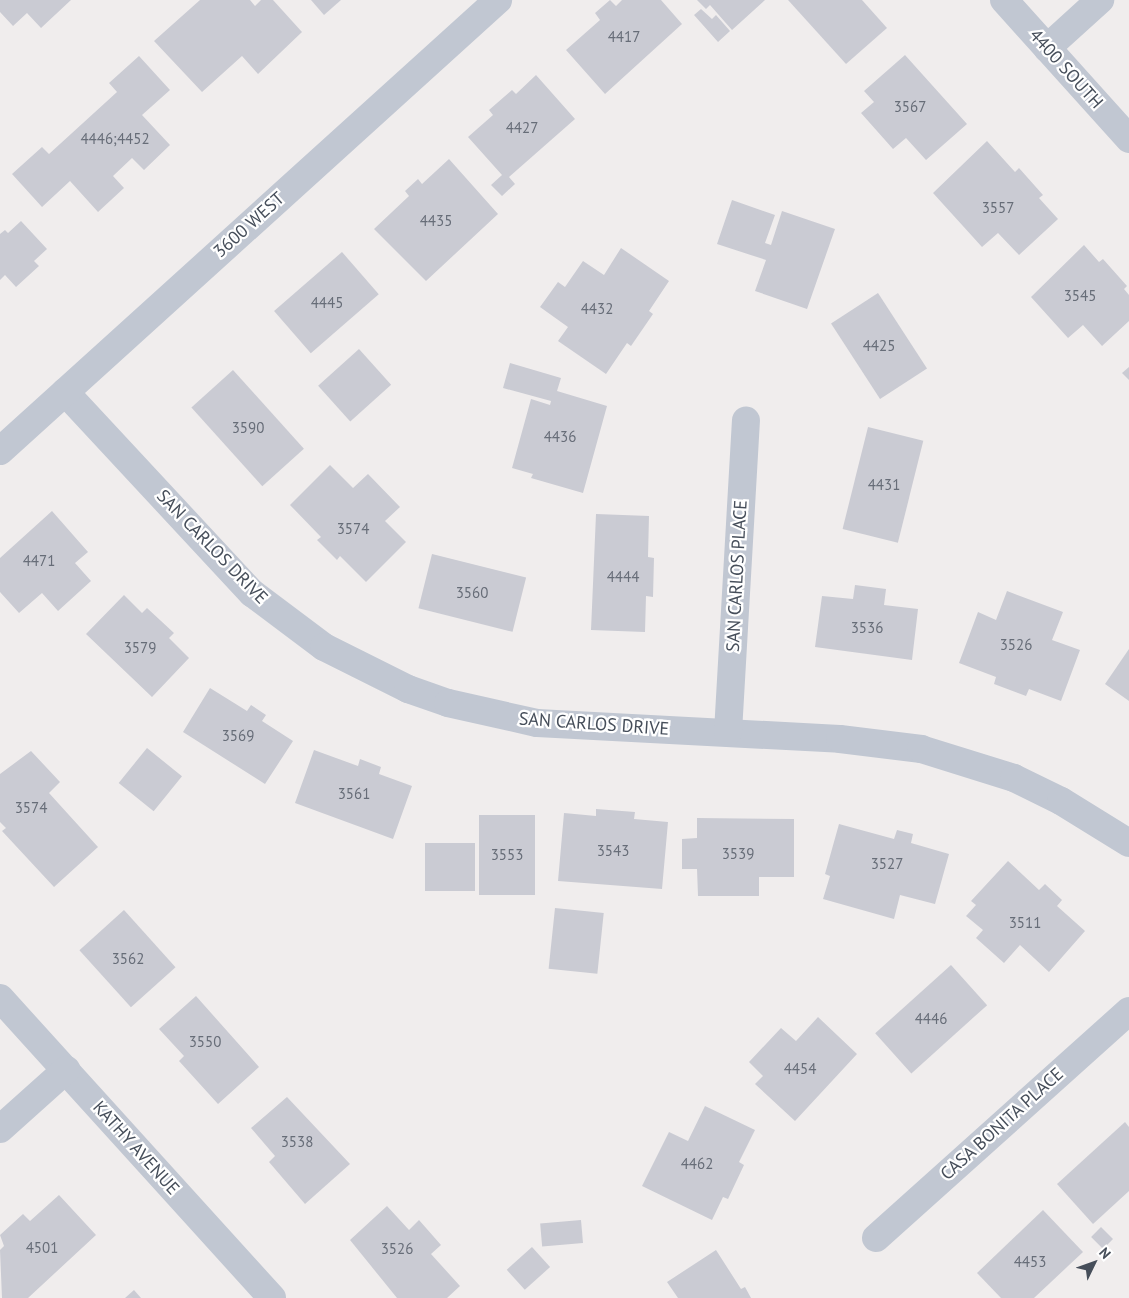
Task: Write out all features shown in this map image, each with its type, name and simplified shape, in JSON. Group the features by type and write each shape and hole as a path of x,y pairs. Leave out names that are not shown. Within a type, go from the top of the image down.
{"street":[{"name":"3600 WEST","path":"0,451 498,0"},
{"name":"4400 SOUTH","path":"1004,0 1129,139"},
{"path":"1047,48 1100,0"},
{"name":"SAN CARLOS DRIVE","path":"65,392 252,593 324,647 366,670 448,703 537,723 728,732 881,742 964,761 1014,778 1060,801 1129,843"},
{"name":"SAN CARLOS PLACE","path":"728,732 746,421"},
{"name":"KATHY AVENUE","path":"0,998 272,1298"},
{"name":"CASA BONITA PLACE","path":"876,1238 1129,1011"},
{"path":"0,1130 66,1070"}],"building":[{"path":"0,0 71,0 41,28 27,13 13,26 0,12"},
{"path":"200,0 250,0 255,6 261,0 273,0 302,32 258,74 242,56 202,92 154,41"},
{"path":"311,0 341,0 324,15"},
{"path":"610,0 616,6 622,0 661,0 682,24 605,94 566,50 600,20 595,13"},
{"path":"697,0 765,0 732,30 710,5 706,9"},
{"path":"788,0 862,0 887,28 846,64"},
{"path":"701,9 712,19 716,15 730,31 718,42 694,15"},
{"path":"905,55 967,124 926,160 906,138 893,149 861,113 874,102 864,91"},
{"path":"139,56 170,90 142,115 170,145 144,170 132,158 113,176 124,188 98,212 70,181 42,207 12,174 42,147 49,154 117,92 109,83"},
{"path":"536,75 575,119 509,177 515,184 502,196 491,185 502,175 468,137 493,115 489,110 512,90 516,94"},
{"path":"987,141 1015,172 1019,168 1043,195 1039,198 1058,219 1019,255 998,233 982,247 933,193"},
{"path":"449,159 498,214 426,281 374,229 409,196 405,191 418,179 422,184"},
{"path":"732,200 775,215 765,243 771,245 782,211 835,229 807,309 755,291 766,260 717,244"},
{"path":"21,221 47,249 34,261 39,266 16,287 5,275 0,280 0,234 5,230 8,233"},
{"path":"1084,245 1099,262 1103,259 1127,286 1124,289 1129,295 1129,321 1102,346 1083,325 1068,338 1031,297"},
{"path":"621,248 669,281 649,311 653,314 631,346 627,343 606,374 558,341 568,327 540,307 558,282 565,287 583,261 604,275"},
{"path":"342,252 379,294 311,353 274,311"},
{"path":"878,293 927,368 880,399 831,323"},
{"path":"359,349 391,385 350,421 318,386"},
{"path":"510,363 561,378 557,391 607,406 583,493 531,478 533,474 512,468 531,399 550,405 551,401 503,388"},
{"path":"1129,367 1129,380 1122,373"},
{"path":"233,370 304,449 262,486 191,407"},
{"path":"868,427 923,441 898,543 843,529"},
{"path":"330,465 353,488 368,474 400,507 385,521 406,542 366,582 340,556 337,560 317,540 321,537 290,505"},
{"path":"52,511 88,552 75,563 91,581 58,611 42,593 19,613 0,592 0,558"},
{"path":"596,514 649,516 648,557 654,558 653,597 646,596 645,632 591,630"},
{"path":"432,554 526,577 513,632 418,608"},
{"path":"855,585 886,589 884,605 918,609 912,660 815,647 822,596 853,599"},
{"path":"1007,591 1063,612 1052,640 1080,650 1061,701 1029,689 1026,696 994,684 996,677 959,663 978,612 996,620"},
{"path":"124,595 142,613 147,608 174,633 169,638 189,658 152,697 86,634"},
{"path":"1129,649 1129,701 1105,684"},
{"path":"210,688 247,711 251,705 266,715 262,721 293,741 265,784 183,732"},
{"path":"147,748 182,776 154,811 119,783"},
{"path":"314,750 358,766 360,759 381,767 379,774 412,786 393,839 295,803"},
{"path":"31,751 60,782 49,793 98,847 54,887 2,831 6,828 0,822 0,774"},
{"path":"596,809 635,812 634,819 668,822 662,889 558,881 564,813 596,816"},
{"path":"479,815 535,815 535,895 479,895"},
{"path":"697,818 794,819 794,877 759,877 759,896 698,896 697,869 682,869 682,839 697,838"},
{"path":"839,824 894,839 897,830 913,834 911,843 949,854 935,904 900,895 894,919 823,899 830,876 825,874"},
{"path":"425,843 475,843 475,891 425,891"},
{"path":"1008,861 1039,890 1045,884 1062,900 1057,906 1085,931 1049,972 1020,945 1004,963 976,938 983,930 966,916 976,905 971,901"},
{"path":"555,908 604,913 597,974 549,969"},
{"path":"124,910 176,967 131,1007 79,950"},
{"path":"951,965 987,1005 911,1073 875,1033"},
{"path":"196,996 259,1067 218,1104 179,1061 184,1056 159,1029"},
{"path":"818,1017 857,1054 795,1121 755,1084 763,1076 749,1062 781,1028 796,1041"},
{"path":"287,1097 350,1164 305,1204 269,1162 275,1156 251,1128"},
{"path":"705,1106 755,1130 739,1162 744,1165 728,1199 723,1197 712,1220 642,1186 669,1132 688,1141"},
{"path":"1125,1122 1129,1127 1129,1191 1093,1224 1057,1184"},
{"path":"59,1195 96,1235 28,1298 2,1298 0,1250 4,1246 0,1235 23,1214 30,1221"},
{"path":"387,1206 409,1230 419,1220 441,1245 431,1254 460,1286 447,1298 397,1298 350,1240"},
{"path":"1043,1210 1083,1252 1034,1298 1001,1298 977,1273"},
{"path":"581,1220 583,1243 542,1246 540,1224"},
{"path":"1101,1227 1113,1239 1103,1249 1091,1237"},
{"path":"532,1247 550,1267 525,1290 507,1270"},
{"path":"716,1250 741,1289 745,1287 751,1298 678,1298 667,1282"},
{"path":"134,1290 141,1298 125,1298"}]}
